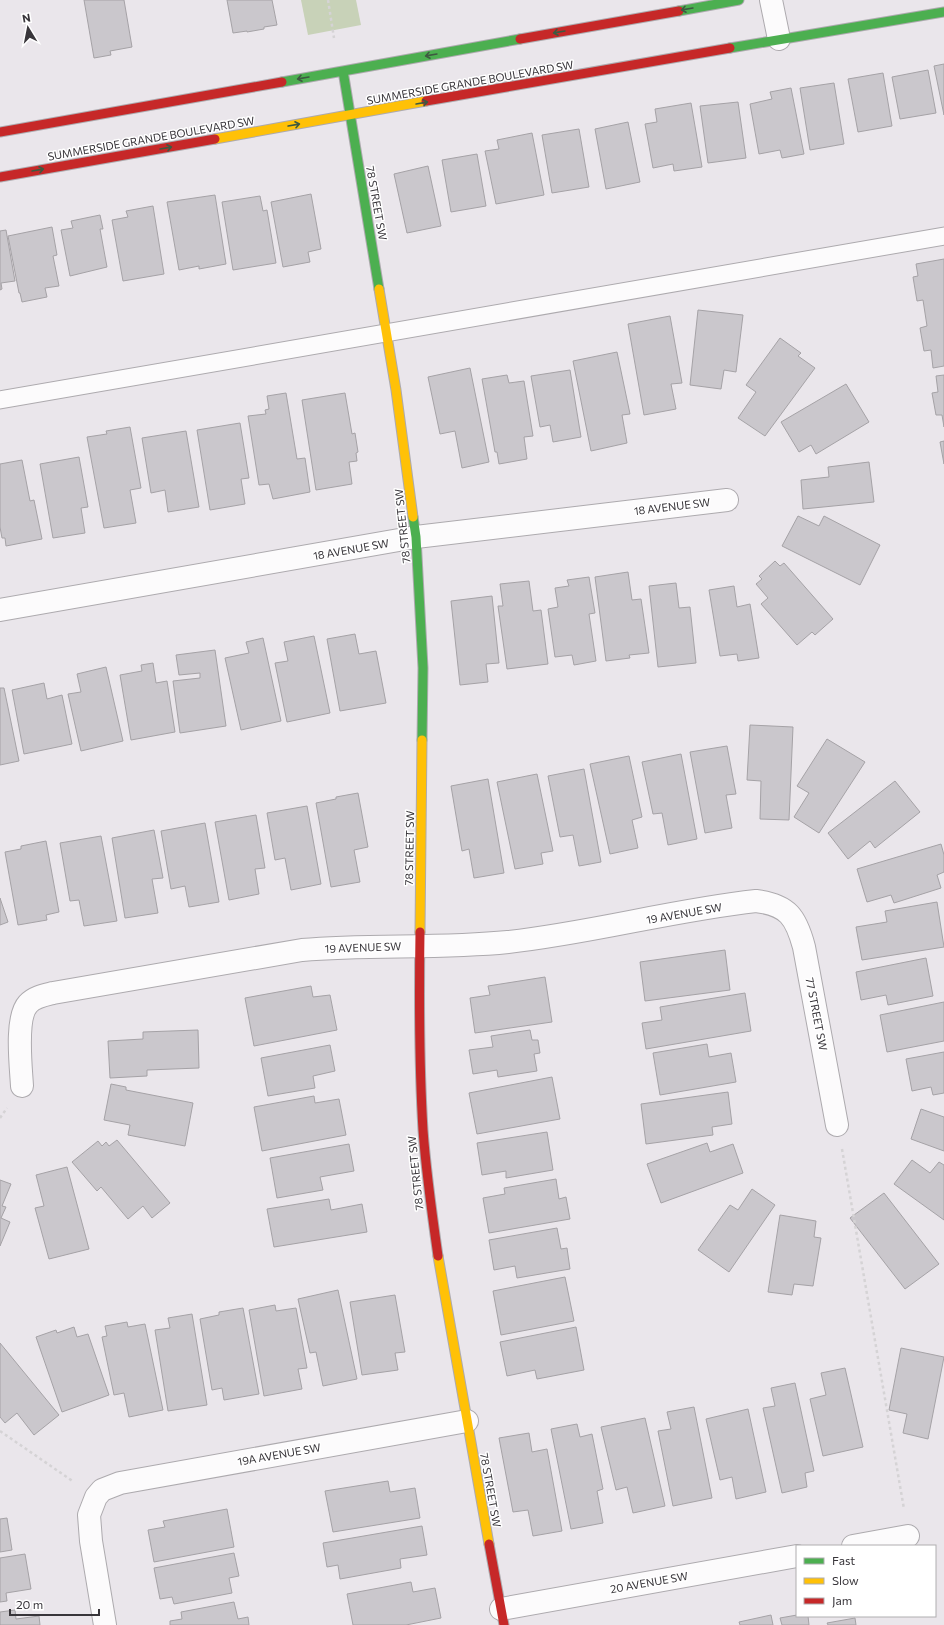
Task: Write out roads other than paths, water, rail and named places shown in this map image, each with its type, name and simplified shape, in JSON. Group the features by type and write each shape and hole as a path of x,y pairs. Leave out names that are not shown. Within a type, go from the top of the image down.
{"street":[{"path":"0,132 739,0"},
{"path":"772,0 779,39"},
{"name":"SUMMERSIDE GRANDE BOULEVARD SW","path":"0,177 779,39 944,12"},
{"name":"78 STREET SW","path":"343,71 387,332 416,537 422,668 419,945 420,1076 427,1177 440,1271 502,1617"},
{"name":"18 AVENUE SW","path":"0,610 416,537 728,500"},
{"name":"19 AVENUE SW","path":"22,1086 20,1025 24,1011 28,1004 38,997 302,950 338,947 474,945 535,938 756,901 770,902 783,908"},
{"name":"77 STREET SW","path":"783,908 791,915 797,924 804,947 837,1125"},
{"name":"19A AVENUE SW","path":"105,1625 90,1541 89,1515 96,1497 102,1490 120,1482 466,1421"},
{"path":"859,1545 908,1536"},
{"name":"20 AVENUE SW","path":"502,1617 796,1556"}],"lane":[{"path":"0,400 944,236"}]}
